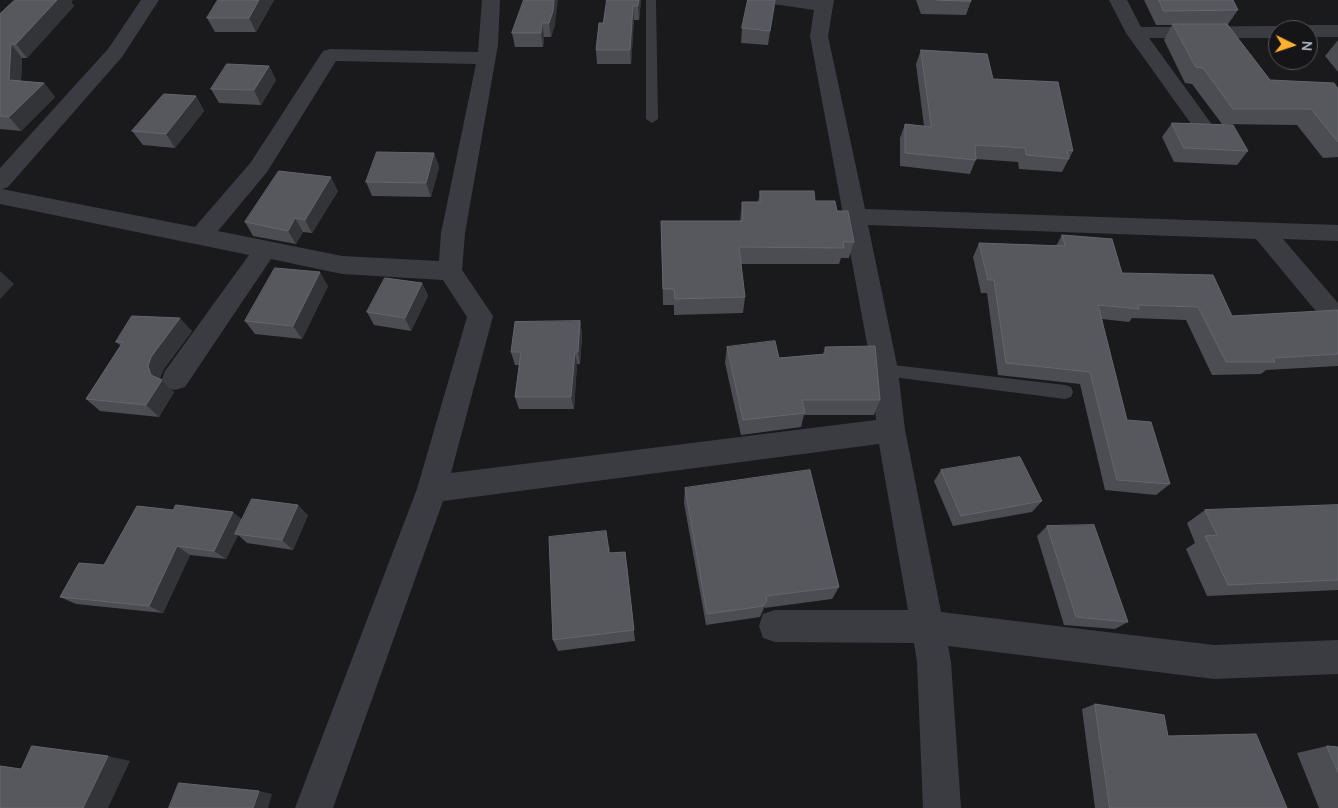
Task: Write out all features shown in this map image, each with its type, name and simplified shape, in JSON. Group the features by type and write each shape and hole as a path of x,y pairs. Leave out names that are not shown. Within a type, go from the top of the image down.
{"street":[{"path":"0,182 115,53 150,0"},
{"path":"314,808 432,489 480,316 450,271 454,233 487,58 491,0"},
{"path":"779,0 824,3 819,36 885,370 891,430 934,662 942,808"},
{"path":"1118,0 1135,33 1206,130"},
{"path":"1318,31 1338,31"},
{"path":"1135,33 1268,32"},
{"path":"201,236 258,166 330,55 487,58"},
{"path":"0,196 342,265 450,271"},
{"path":"855,217 1338,233"},
{"path":"1262,230 1338,320"},
{"path":"175,379 266,249"},
{"path":"432,489 891,430"},
{"path":"775,626 928,627 1214,662 1338,657"}],"lane":[{"path":"651,0 652,119"},
{"path":"885,370 1065,392"}],"building":[{"path":"15,0 57,0 16,44 11,44 9,80 44,83 9,117 0,116 0,14"},
{"path":"218,0 259,0 249,18 207,18"},
{"path":"524,0 554,0 549,23 542,23 541,33 512,33"},
{"path":"607,0 639,0 638,6 633,6 630,50 596,50 599,23 603,23"},
{"path":"748,0 775,0 770,31 742,28"},
{"path":"937,0 971,0 971,1"},
{"path":"1159,0 1233,0 1238,10 1164,11"},
{"path":"1173,24 1227,24 1270,80 1334,83 1338,89 1338,142 1311,109 1233,109 1203,68 1196,67"},
{"path":"921,50 987,54 993,79 1058,82 1073,151 1067,150 1069,159 1026,155 1025,148 975,145 976,160 905,153 905,124 931,127"},
{"path":"227,64 269,66 254,90 211,89"},
{"path":"164,94 196,96 166,134 132,131"},
{"path":"1172,123 1233,125 1248,151 1184,148"},
{"path":"377,152 434,153 426,183 366,182"},
{"path":"279,171 331,177 305,220 295,218 288,231 245,222"},
{"path":"760,191 814,191 815,201 835,201 837,211 848,211 854,242 843,242 844,248 739,247 745,297 675,299 674,289 663,289 661,221 743,221 742,202 761,202"},
{"path":"1062,235 1112,239 1122,273 1213,275 1232,316 1338,310 1338,354 1273,358 1275,362 1226,362 1198,307 1138,305 1139,309 1098,305 1127,420 1151,422 1170,484 1117,480 1090,372 1006,363 994,280 988,280 979,243 1065,246"},
{"path":"275,268 320,272 293,326 245,321"},
{"path":"385,278 422,283 405,318 367,312"},
{"path":"132,316 180,318 151,357 148,366 151,375 162,380 146,405 86,399 123,342 116,342"},
{"path":"580,321 578,352 575,352 571,397 515,397 521,352 511,352 515,322"},
{"path":"775,341 779,358 826,354 825,347 875,346 880,400 802,400 805,413 743,420 727,347"},
{"path":"1020,457 1042,501 961,516 941,470"},
{"path":"810,470 839,587 766,596 767,600 764,606 707,614 685,488"},
{"path":"252,499 298,505 282,540 235,534"},
{"path":"176,505 233,512 214,551 177,546 149,606 60,597 79,563 104,565 137,506 173,510"},
{"path":"1338,505 1338,580 1228,585 1205,536 1217,535 1205,510"},
{"path":"1094,525 1128,622 1076,617 1047,526"},
{"path":"606,531 609,553 625,552 634,630 553,640 549,537"},
{"path":"1095,704 1164,715 1168,736 1256,734 1287,808 1110,808"},
{"path":"32,746 108,756 83,808 0,808 0,766 21,769"},
{"path":"1327,746 1338,747 1338,772"},
{"path":"179,783 259,791 253,808 169,808"}]}
